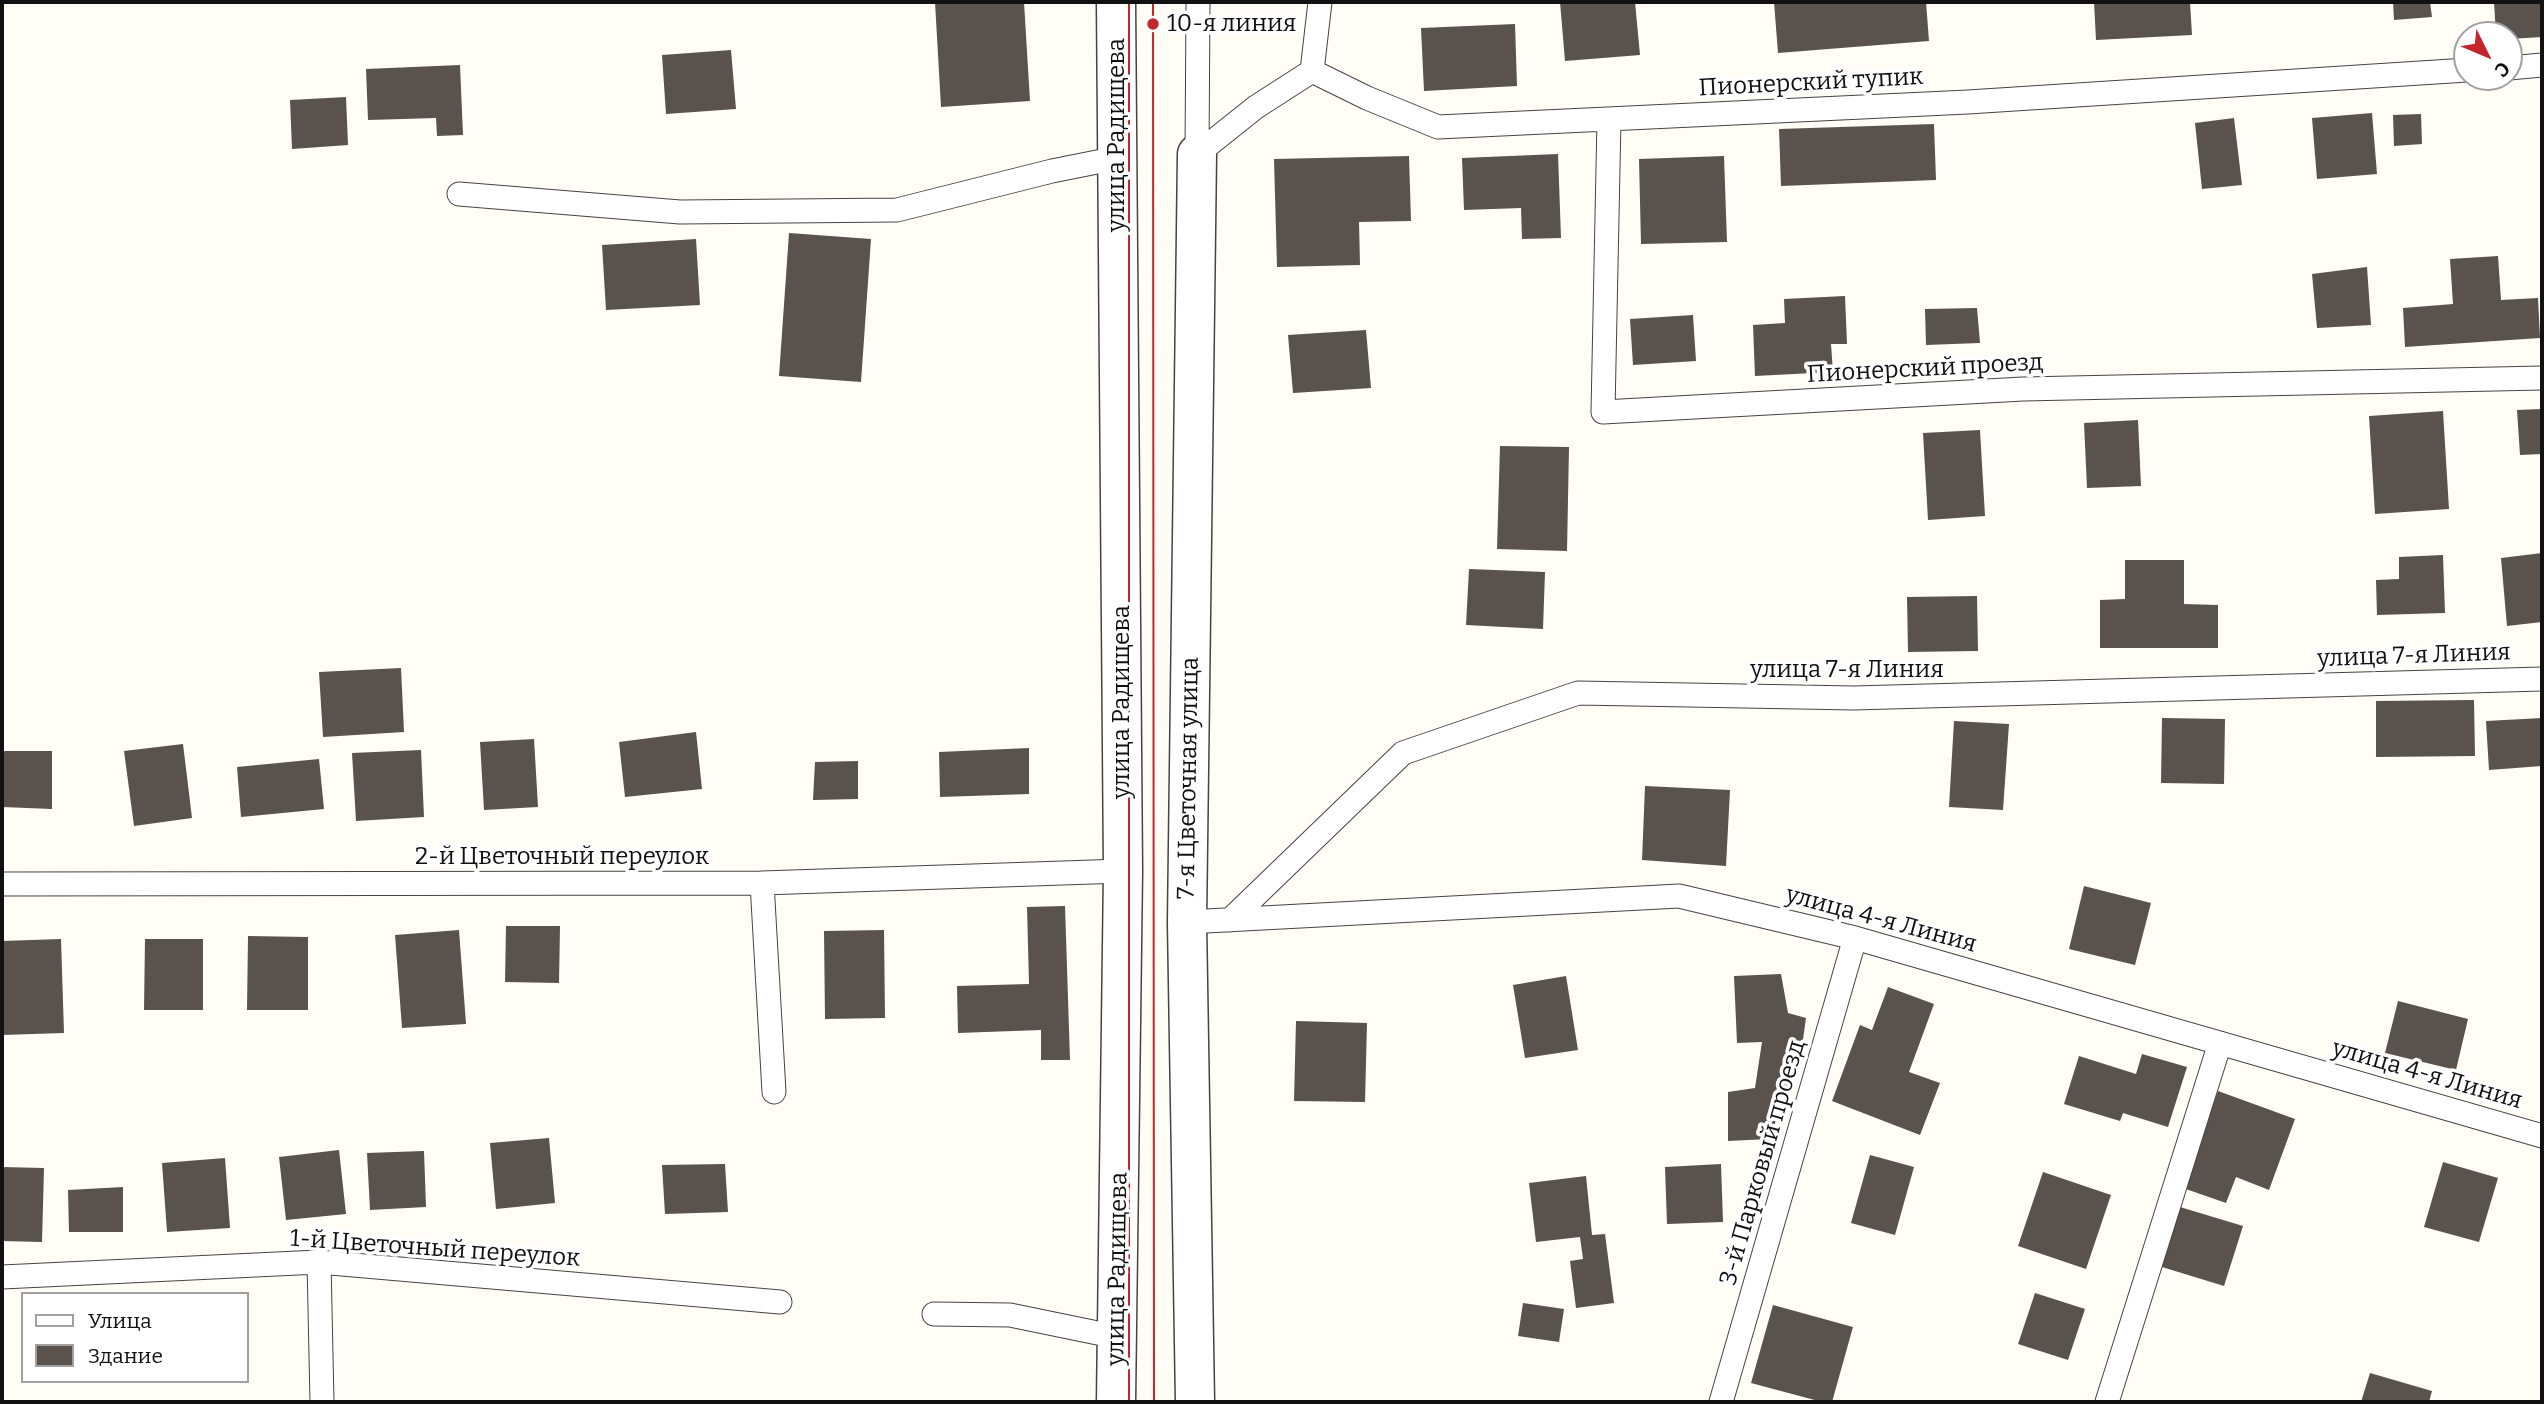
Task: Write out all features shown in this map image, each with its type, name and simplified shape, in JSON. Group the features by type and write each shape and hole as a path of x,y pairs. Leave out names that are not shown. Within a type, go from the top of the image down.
{"street":[{"name":"улица Радищева","path":"1116,2 1123,871 1116,1402"},
{"name":"7-я Цветочная улица","path":"1195,1402 1187,922 1197,154"}],"lane":[{"path":"1197,154 1198,2"},
{"path":"1197,154 1255,107 1312,71 1320,2"},
{"path":"2523,67 2542,65"},
{"name":"Пионерский тупик","path":"1312,71 1367,98 1438,127 1968,103 2453,71"},
{"name":"Пионерский проезд","path":"1609,119 1603,412 2023,389 2542,378"},
{"path":"458,194 680,212 897,210 1052,171 1118,158"},
{"name":"улица 7-я Линия","path":"1230,920 1403,753 1578,693 1854,698 2542,679"},
{"name":"2-й Цветочный переулок","path":"2,884 762,883 1123,871"},
{"path":"762,883 774,1092"},
{"name":"улица 4-я Линия","path":"1187,922 1679,896 1855,938 2542,1136"},
{"name":"3-й Парковый проезд","path":"1721,1402 1855,938"},
{"path":"2107,1402 2220,1043"},
{"path":"319,1262 322,1402"},
{"name":"1-й Цветочный переулок","path":"2,1277 319,1262 780,1301"},
{"path":"934,1314 1010,1315 1117,1337"}],"building":[{"path":"935,2 1024,2 1030,101 941,107"},
{"path":"1560,2 1635,2 1640,55 1565,61"},
{"path":"1774,2 1926,2 1929,41 1778,53"},
{"path":"2094,2 2190,2 2192,35 2096,40"},
{"path":"2393,2 2430,2 2432,17 2394,20"},
{"path":"2494,2 2542,2 2542,37 2523,38 2523,21 2495,21"},
{"path":"1515,24 1517,86 1424,91 1421,28"},
{"path":"731,50 736,109 666,114 662,55"},
{"path":"460,65 463,135 437,136 436,118 368,120 366,69"},
{"path":"346,97 348,145 292,149 290,100"},
{"path":"2372,113 2377,174 2317,179 2312,118"},
{"path":"2421,114 2422,144 2394,146 2393,115"},
{"path":"2234,118 2242,185 2202,189 2195,123"},
{"path":"1934,124 1936,180 1781,186 1779,129"},
{"path":"1558,154 1561,238 1522,239 1521,208 1464,210 1462,158"},
{"path":"1409,156 1411,221 1359,222 1360,265 1277,267 1274,159"},
{"path":"1724,156 1727,242 1641,244 1639,159"},
{"path":"789,233 871,239 861,382 779,376"},
{"path":"696,239 700,305 606,310 602,245"},
{"path":"2498,256 2501,300 2538,298 2540,338 2405,347 2403,308 2453,304 2450,259"},
{"path":"2367,267 2371,325 2317,328 2312,274"},
{"path":"1845,296 1847,344 1831,344 1833,372 1755,376 1753,325 1785,323 1784,299"},
{"path":"1977,308 1980,343 1926,345 1925,309"},
{"path":"1693,315 1696,361 1633,365 1630,319"},
{"path":"1366,330 1371,388 1293,393 1288,335"},
{"path":"2542,409 2542,454 2520,455 2517,410"},
{"path":"2443,411 2449,509 2375,514 2369,416"},
{"path":"2138,420 2141,486 2087,488 2084,423"},
{"path":"1980,430 1985,516 1928,520 1923,433"},
{"path":"1500,446 1569,447 1567,551 1497,549"},
{"path":"2542,553 2542,622 2507,626 2501,558"},
{"path":"2443,555 2445,613 2377,615 2376,580 2399,579 2399,557"},
{"path":"2125,560 2184,560 2184,604 2218,605 2218,648 2100,648 2100,600 2125,599"},
{"path":"1469,569 1545,572 1543,629 1466,625"},
{"path":"1977,596 1978,651 1908,652 1907,597"},
{"path":"401,668 404,732 323,737 319,672"},
{"path":"2474,700 2475,756 2376,757 2376,701"},
{"path":"2162,718 2225,719 2224,784 2161,783"},
{"path":"2542,718 2542,766 2489,770 2486,721"},
{"path":"1954,721 2009,724 2003,810 1949,807"},
{"path":"696,732 702,789 625,797 619,742"},
{"path":"534,739 538,807 484,810 480,742"},
{"path":"183,744 192,818 134,826 124,751"},
{"path":"1029,748 1029,794 940,797 939,752"},
{"path":"421,750 424,817 356,821 352,753"},
{"path":"2,751 52,751 52,809 2,807"},
{"path":"319,759 324,809 241,817 237,767"},
{"path":"858,761 858,799 813,800 815,762"},
{"path":"1645,786 1730,790 1726,866 1642,860"},
{"path":"2084,886 2151,903 2135,965 2069,949"},
{"path":"1065,906 1070,1060 1041,1060 1041,1030 958,1033 957,986 1029,984 1027,907"},
{"path":"506,926 560,926 559,983 505,982"},
{"path":"459,930 466,1024 402,1028 395,935"},
{"path":"884,930 885,1018 825,1019 824,931"},
{"path":"248,936 308,937 308,1010 247,1010"},
{"path":"61,939 64,1033 2,1035 2,941"},
{"path":"145,939 203,939 203,1010 144,1010"},
{"path":"1781,974 1788,1013 1806,1018 1801,1054 1769,1139 1728,1141 1728,1092 1755,1088 1762,1042 1737,1043 1734,976"},
{"path":"1566,976 1578,1050 1525,1058 1513,985"},
{"path":"1888,987 1934,1004 1909,1072 1940,1083 1920,1135 1832,1101 1860,1025 1872,1030"},
{"path":"2398,1001 2468,1019 2456,1070 2385,1053"},
{"path":"1296,1021 1367,1023 1365,1102 1294,1101"},
{"path":"2142,1054 2187,1067 2168,1127 2123,1113 2120,1121 2064,1104 2079,1056 2136,1074"},
{"path":"2218,1091 2295,1119 2269,1190 2236,1177 2226,1203 2183,1188"},
{"path":"549,1138 555,1203 496,1209 490,1143"},
{"path":"339,1150 346,1214 286,1220 279,1157"},
{"path":"424,1151 426,1207 370,1210 367,1153"},
{"path":"1870,1155 1914,1167 1895,1235 1851,1223"},
{"path":"225,1158 230,1228 167,1232 162,1163"},
{"path":"2443,1162 2498,1178 2479,1242 2424,1227"},
{"path":"725,1164 728,1212 665,1214 662,1165"},
{"path":"1721,1164 1723,1222 1667,1224 1665,1167"},
{"path":"2,1167 44,1168 42,1242 2,1241"},
{"path":"2043,1172 2111,1195 2086,1269 2018,1246"},
{"path":"1586,1176 1592,1235 1605,1234 1614,1303 1576,1308 1570,1261 1583,1259 1580,1237 1536,1242 1529,1183"},
{"path":"123,1187 123,1232 69,1232 68,1190"},
{"path":"2180,1207 2243,1226 2224,1286 2162,1267"},
{"path":"2035,1293 2085,1309 2068,1360 2018,1344"},
{"path":"1523,1303 1564,1309 1559,1342 1518,1336"},
{"path":"1773,1305 1853,1327 1832,1402 1822,1402 1751,1383"},
{"path":"2370,1373 2432,1391 2429,1402 2361,1402"}],"tram line":[{"path":"1129,2 1129,1402"},
{"path":"1153,2 1154,1402"}],"place":[{"name":"10-я линия","path":"1153,24"}]}
